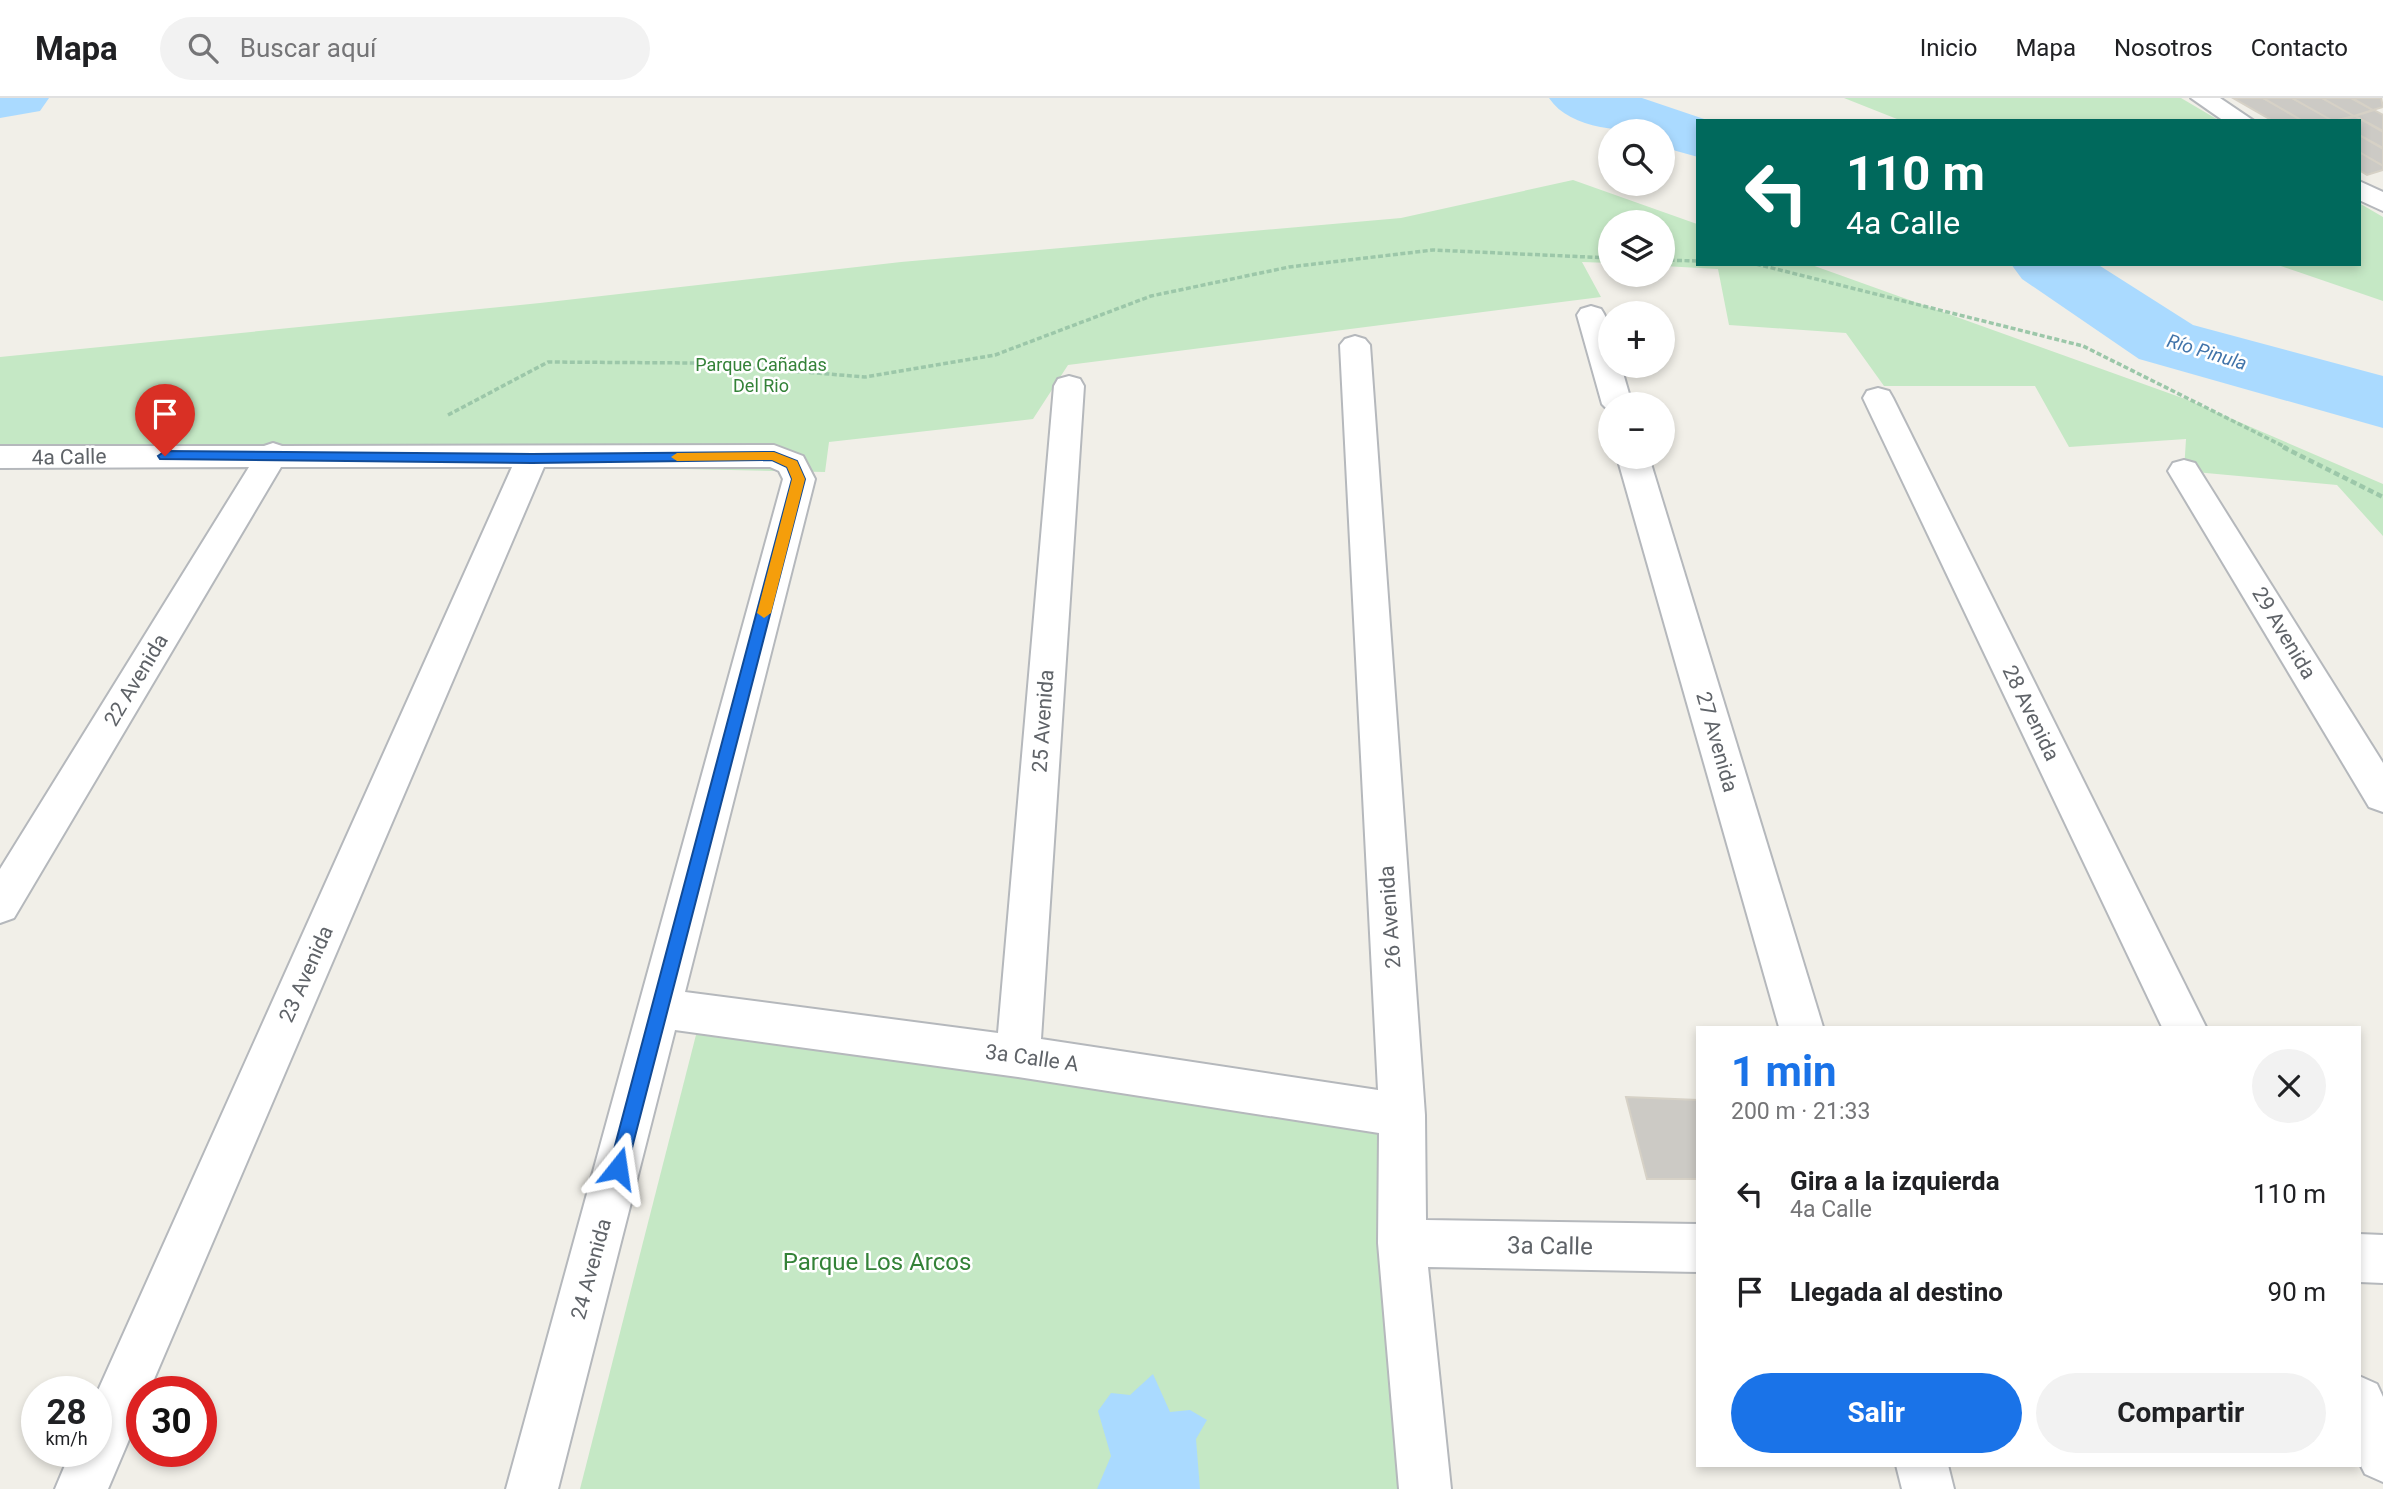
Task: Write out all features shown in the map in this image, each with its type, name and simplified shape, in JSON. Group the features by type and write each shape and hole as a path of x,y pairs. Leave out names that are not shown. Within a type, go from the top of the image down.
{"street":[{"path":"2203,98 2239,119"},
{"path":"1591,315 1614,392"},
{"name":"26 Avenida","path":"1355,345 1402,1115 1402,1243 1425,1489"},
{"name":"25 Avenida","path":"1018,1056 1069,386"},
{"name":"28 Avenida","path":"1878,398 2184,1026"},
{"name":"4a Calle","path":"1,458 273,454 532,458 774,456 792,464 799,479"},
{"name":"22 Avenida","path":"0,905 273,454"},
{"name":"23 Avenida","path":"81,1489 532,458"},
{"name":"27 Avenida","path":"1637,469 1801,1026"},
{"name":"29 Avenida","path":"2184,471 2383,796"},
{"name":"24 Avenida","path":"533,1489 799,479"},
{"name":"3a Calle A","path":"661,1007 1018,1056 1402,1115"},
{"name":"3a Calle","path":"1402,1243 1696,1248"},
{"path":"2361,1258 2383,1259"},
{"path":"2361,1406 2383,1456"},
{"path":"1922,1467 1928,1489"}],"path":[{"path":"441,418 548,362 694,363 865,377 995,355 1151,296 1289,267 1433,250 1598,257"},
{"path":"1675,260 1696,261"},
{"path":"1764,266 2083,346 2383,497"}],"green space":[{"path":"1844,98 2181,98 2217,119 1897,119"},
{"name":"Parque Cañadas Del Rio","path":"1573,180 1598,189 1598,196 1618,196 1658,210 1598,210 1598,263 1582,262 1601,297 1068,365 1033,419 829,442 825,472 0,454 0,357 540,303 901,262 1401,218"},
{"path":"2361,204 2383,217 2383,301 2281,266 2361,266"},
{"name":"Parque Cañadas Del Rio","path":"1675,216 1696,224 1696,266 1815,266 2188,400 2383,484 2383,536 2337,485 2184,471 2186,439 2069,447 2035,386 1884,386 1846,333 1729,325 1718,269 1675,267"},
{"name":"Parque Los Arcos","path":"697,1031 1396,1120 1404,1489 580,1489"}],"water":[{"path":"1153,1374 1170,1412 1190,1410 1207,1420 1196,1439 1200,1489 1097,1489 1111,1456 1098,1411 1111,1393 1130,1395"}],"building":[{"path":"2233,98 2263,98 2300,119 2270,119"},
{"path":"2263,98 2292,98 2329,119 2300,119"},
{"path":"2292,98 2322,98 2354,116 2329,119"},
{"path":"2322,98 2351,98 2373,110 2354,116"},
{"path":"2352,98 2381,98 2383,107 2373,110"},
{"path":"2374,110 2383,115 2383,131 2361,119 2355,116"},
{"path":"2361,119 2383,132 2383,148 2361,136"},
{"path":"2361,136 2383,149 2383,166 2361,153"},
{"path":"2361,153 2383,166 2383,170 2367,175 2361,171"},
{"path":"1626,1097 1696,1100 1696,1179 1647,1179"}],"waterway":[{"path":"0,99 18,98"},
{"name":"Río Pinula","path":"1580,98 1696,137"},
{"name":"Río Pinula","path":"2050,266 2166,342 2383,402"}],"slow traffic":[{"path":"677,457 774,456 792,464 799,479 764,613"}],"route":[{"path":"165,456 774,456 792,464 799,479 618,1168"}]}
